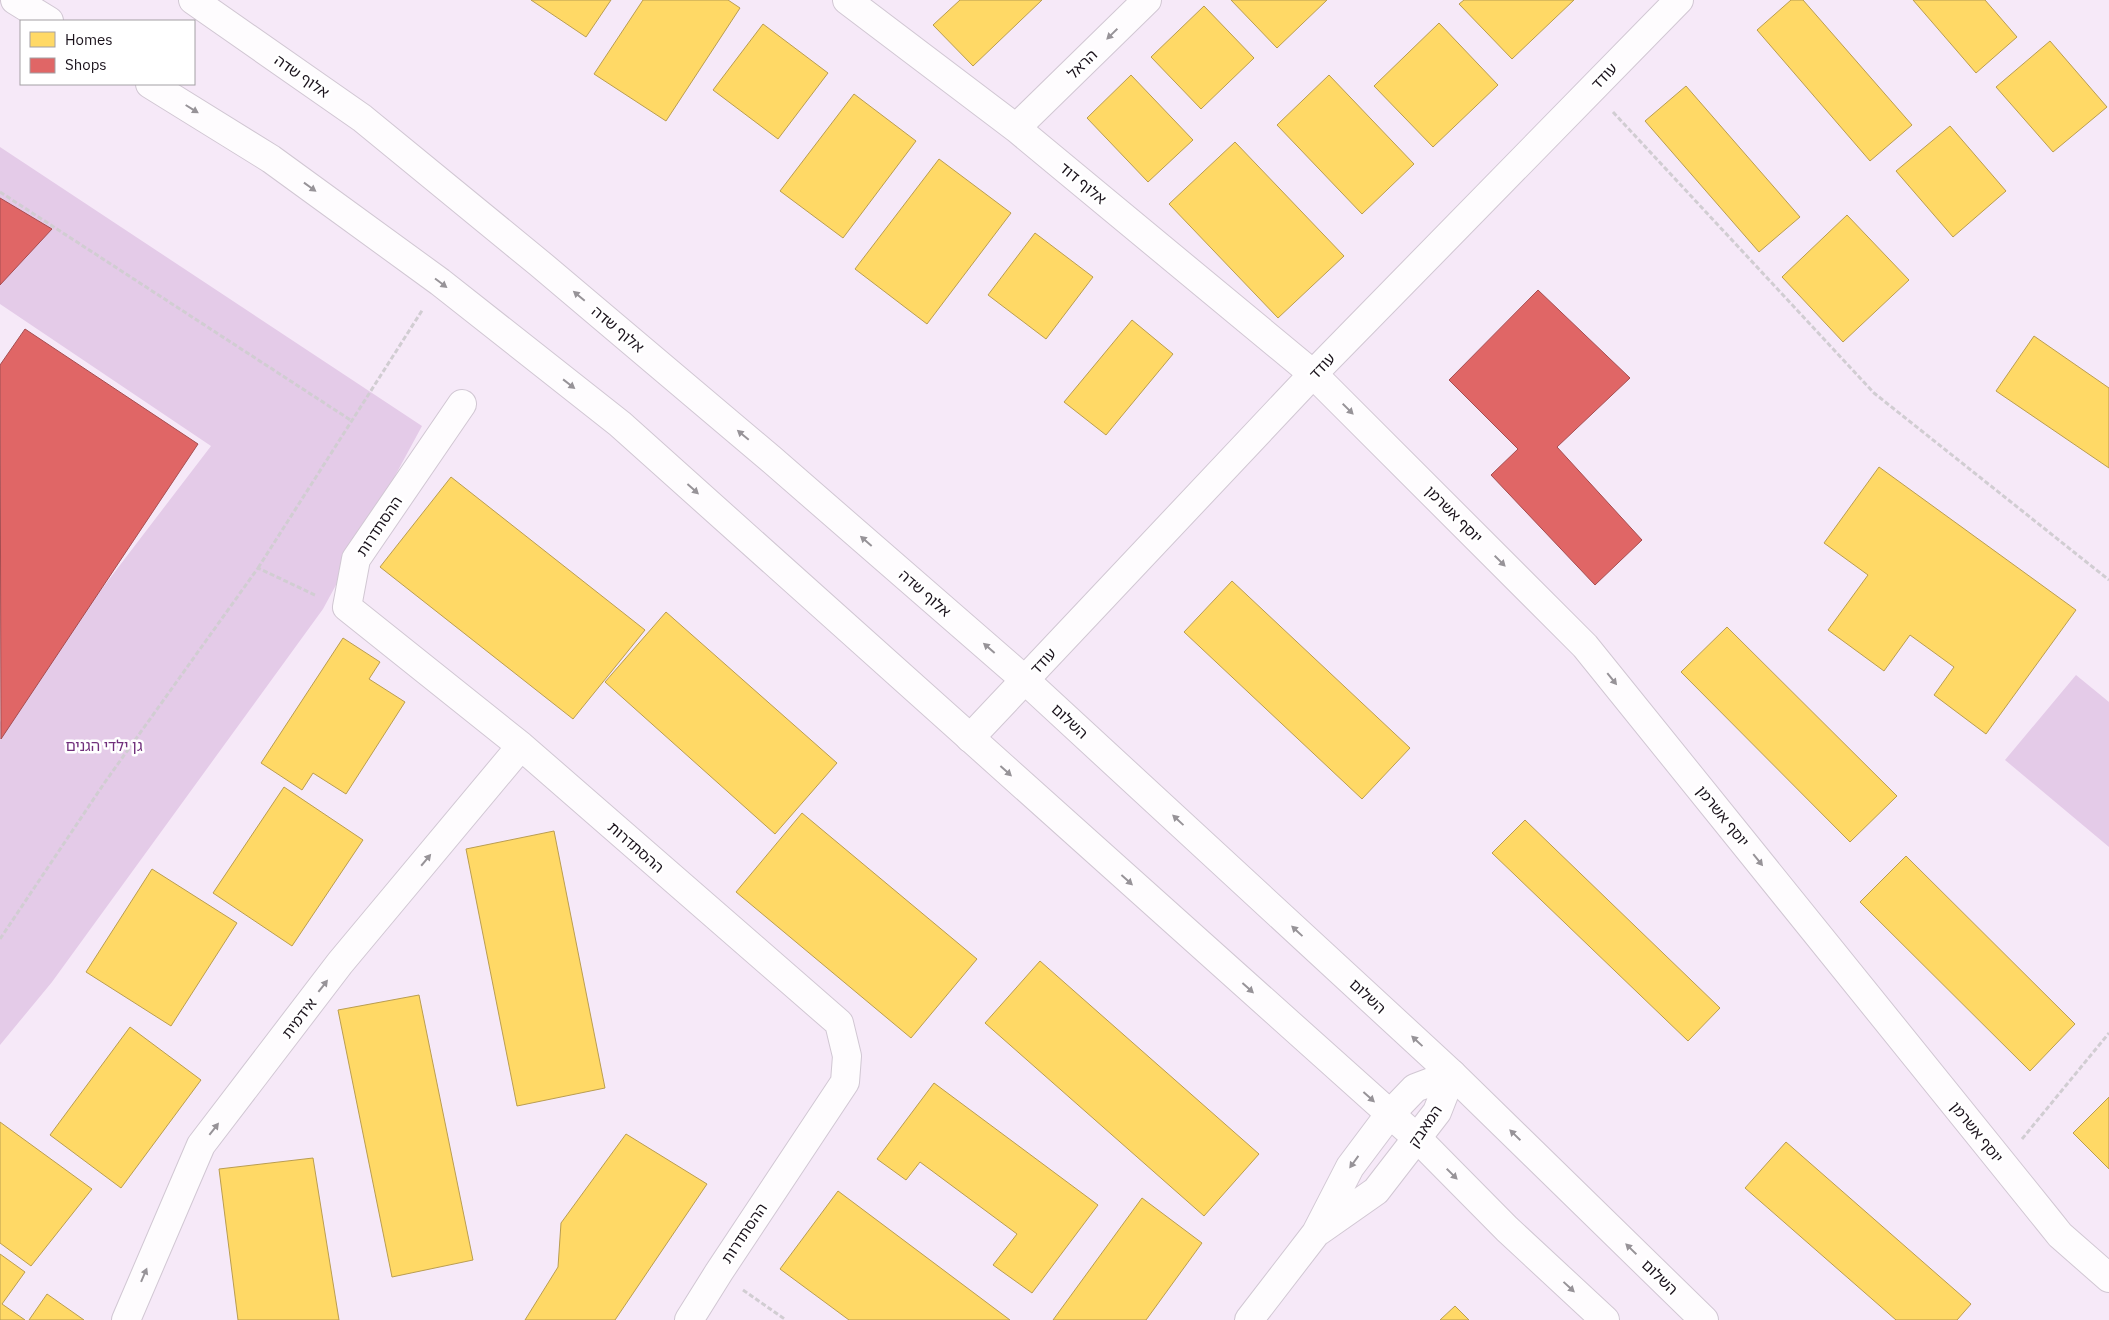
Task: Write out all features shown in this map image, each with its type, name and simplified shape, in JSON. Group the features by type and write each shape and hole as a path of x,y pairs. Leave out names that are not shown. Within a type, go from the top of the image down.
{"street":[{"path":"15,0 47,20"},
{"name":"אלוף שדה","path":"193,0 362,118 531,256 726,421 1025,680"},
{"name":"אלוף דוד","path":"847,0 1016,128 1314,374"},
{"name":"הראל","path":"1016,128 1147,0"},
{"name":"עודד","path":"970,738 1314,374 1679,0"},
{"path":"152,85 271,158 440,282 620,424 1418,1139 1507,1229 1605,1320"},
{"name":"יוסף אשרמן","path":"1314,374 1585,646 2060,1235 2109,1278"},
{"name":"ההסתדרות","path":"462,404 356,559 347,607 521,746 838,1023 847,1056 845,1082 718,1272 690,1320"},
{"name":"השלום","path":"1025,680 1452,1074 1704,1320"},
{"name":"אידמית","path":"126,1320 201,1145 340,963 521,746"},
{"name":"המאבק","path":"1249,1320 1316,1233 1350,1167 1389,1115 1415,1088 1452,1074"},
{"name":"המאבק","path":"1316,1233 1376,1191 1438,1112 1452,1074"}],"path":[{"path":"1592,89 1874,394 2109,580"},
{"path":"0,192 352,421"},
{"path":"0,938 104,782 258,568 440,282"},
{"path":"258,568 356,615"},
{"path":"2002,1163 2109,1034"},
{"path":"718,1272 786,1320"}],"green space":[{"name":"גן ילדי הגנים","path":"0,147 422,426 323,609 52,982 0,1045 0,722 211,446 0,304"},
{"path":"2076,675 2109,702 2109,847 2005,760"}],"building: Homes":[{"path":"531,0 611,0 586,37"},
{"path":"643,0 728,0 740,8 666,121 594,74"},
{"path":"960,0 1042,0 973,66 933,25"},
{"path":"1231,0 1327,0 1277,48"},
{"path":"1464,0 1574,0 1512,59 1459,4"},
{"path":"1791,0 1803,0 1912,125 1870,161 1757,30"},
{"path":"1913,0 1985,0 2017,37 1976,73"},
{"path":"1204,6 1254,58 1201,109 1151,57"},
{"path":"1439,23 1498,85 1433,147 1374,86"},
{"path":"763,24 828,73 778,139 713,90"},
{"path":"2050,41 2107,107 2053,152 1996,87"},
{"path":"1131,75 1193,140 1148,182 1087,118"},
{"path":"1329,75 1414,164 1362,214 1277,125"},
{"path":"1686,86 1800,217 1759,252 1645,121"},
{"path":"854,94 916,141 843,238 780,191"},
{"path":"1950,126 2006,191 1953,237 1896,171"},
{"path":"1235,142 1344,256 1278,318 1169,204"},
{"path":"939,159 1011,213 927,324 855,269"},
{"path":"1847,215 1909,280 1843,342 1782,277"},
{"path":"1035,233 1093,277 1046,339 988,295"},
{"path":"1132,320 1173,354 1106,435 1064,402"},
{"path":"2034,336 2109,388 2109,468 1996,391"},
{"path":"1879,467 2076,610 1986,734 1934,695 1954,667 1910,635 1884,671 1828,630 1868,575 1824,543"},
{"path":"451,477 645,630 573,719 380,567"},
{"path":"1232,581 1410,748 1362,799 1184,632"},
{"path":"666,612 837,763 775,834 605,682"},
{"path":"1727,627 1897,796 1850,842 1681,672"},
{"path":"343,638 380,662 369,679 405,702 346,794 313,773 302,790 261,763"},
{"path":"284,787 363,840 292,946 213,893"},
{"path":"802,813 977,959 911,1038 736,892"},
{"path":"1525,820 1720,1008 1688,1041 1492,853"},
{"path":"554,831 605,1088 517,1106 466,849"},
{"path":"1906,856 2075,1024 2030,1071 1860,902"},
{"path":"152,869 237,923 171,1026 86,972"},
{"path":"1040,961 1259,1154 1204,1216 985,1023"},
{"path":"419,995 473,1260 392,1277 338,1010"},
{"path":"130,1027 201,1080 121,1188 50,1135"},
{"path":"934,1083 1098,1205 1032,1293 993,1265 1017,1234 920,1162 906,1180 877,1159"},
{"path":"2109,1097 2109,1169 2073,1133"},
{"path":"0,1122 92,1189 31,1266 0,1243"},
{"path":"626,1134 707,1184 615,1320 525,1320 558,1267 561,1223"},
{"path":"1786,1142 1971,1304 1957,1320 1896,1320 1745,1188"},
{"path":"313,1158 339,1320 238,1320 219,1169"},
{"path":"838,1191 1010,1320 849,1320 780,1269"},
{"path":"1142,1198 1202,1243 1146,1320 1053,1320"},
{"path":"0,1254 25,1272 2,1304 25,1320 0,1320"},
{"path":"47,1294 84,1320 29,1320"},
{"path":"1455,1306 1469,1320 1440,1320"}],"building: Shops":[{"path":"0,198 52,229 0,285"},
{"path":"1538,290 1630,378 1557,447 1642,540 1595,585 1491,475 1518,449 1449,380"},
{"path":"25,329 198,444 1,739 0,365"}]}
